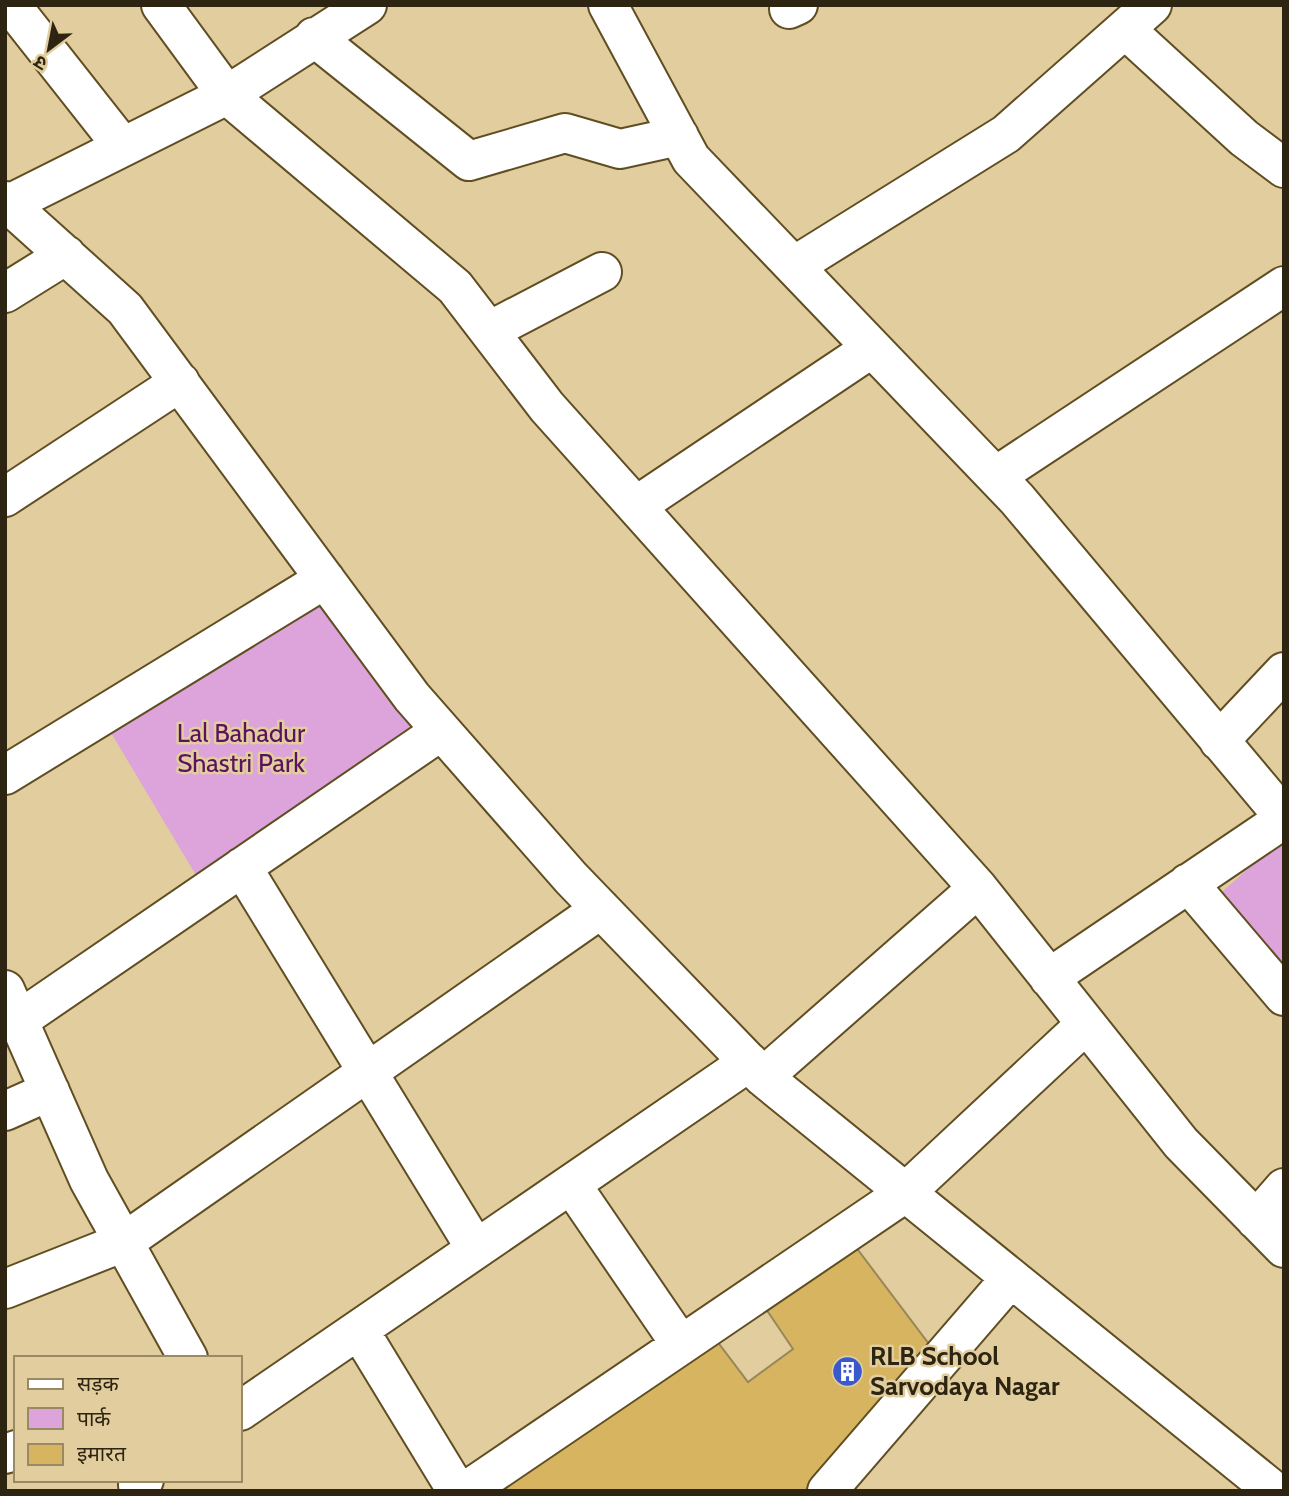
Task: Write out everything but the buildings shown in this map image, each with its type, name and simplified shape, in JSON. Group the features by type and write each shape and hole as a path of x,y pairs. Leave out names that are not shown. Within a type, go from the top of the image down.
{"street":[{"path":"11,5 123,147"},
{"path":"161,5 227,95 455,287 547,407 978,888 1181,1143 1284,1248"},
{"path":"367,5 323,22 227,95 6,204 125,309 412,697 601,909 756,1069 1010,1279 1274,1491"},
{"path":"608,5 691,159 996,476 1284,818 1049,978"},
{"path":"794,266 1006,134 1139,17 1244,138 1284,168"},
{"path":"323,22 468,161 565,133 620,149 679,136"},
{"path":"5,293 66,255"},
{"path":"489,331 602,272"},
{"path":"996,476 1284,286"},
{"path":"636,506 872,348"},
{"path":"5,497 180,382"},
{"path":"5,775 325,579"},
{"path":"1219,741 1284,672"},
{"path":"187,1356 89,1180 12,1005 243,867 442,731"},
{"path":"243,867 476,1249"},
{"path":"1188,883 1284,996"},
{"path":"242,1411 572,1184 756,1069 978,888"},
{"path":"5,1289 124,1242 601,909"},
{"path":"466,1491 905,1193 1086,1024"},
{"path":"5,1111 50,1091"},
{"path":"572,1184 681,1345"},
{"path":"1256,1220 1284,1188"},
{"path":"827,1491 1010,1279"},
{"path":"359,1329 457,1491"}],"green space":[{"name":"Lal Bahadur Shastri Park","path":"325,579 441,731 206,892 101,716"},
{"path":"1284,840 1284,975 1215,898"}],"place":[{"name":"RLB School Sarvodaya Nagar","path":"847,1371"}]}
